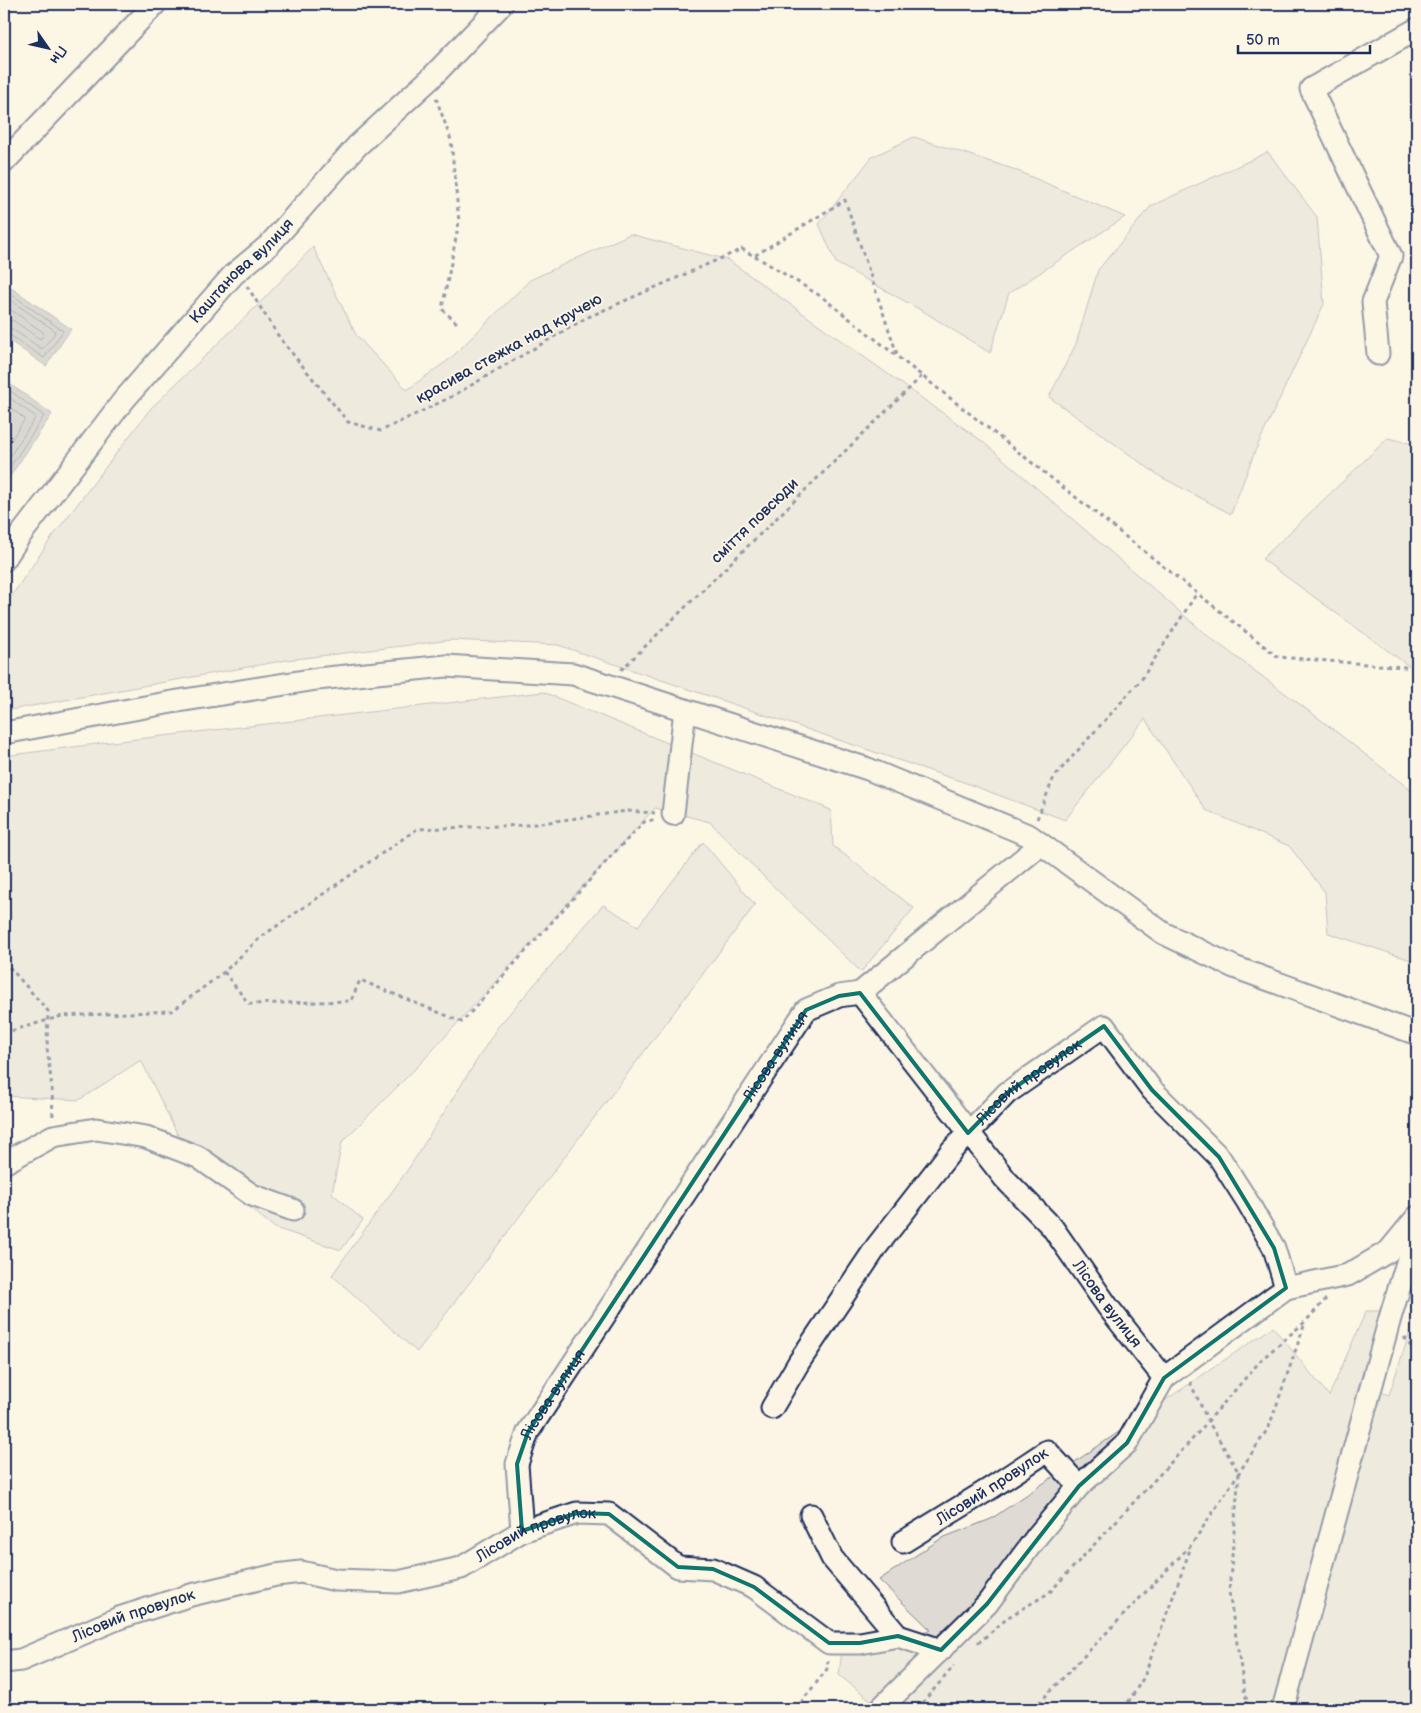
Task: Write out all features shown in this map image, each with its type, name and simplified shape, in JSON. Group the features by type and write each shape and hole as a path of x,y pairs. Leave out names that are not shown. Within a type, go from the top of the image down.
{"street":[{"path":"4,162 155,4"},
{"name":"Каштанова вулиця","path":"4,560 19,537 123,402 233,275 269,244 357,146 431,78 502,4"},
{"path":"1378,354 1373,302 1391,256 1311,89 1417,29"},
{"path":"4,733 172,702 317,680 446,666 573,674 868,769 1035,841 1163,933 1234,967 1417,1034"},
{"path":"673,814 685,710"},
{"path":"860,992 1035,841"},
{"name":"Лісова вулиця","path":"522,1531 517,1464 528,1432 806,1010 838,996 860,992 1006,1180 1052,1227 1108,1307 1164,1378"},
{"name":"Лісовий провулок","path":"772,1408 799,1362 877,1246 952,1150 1007,1093 1104,1026 1152,1090 1219,1157 1274,1248 1286,1288"},
{"path":"4,1163 53,1136 96,1129 146,1137 198,1157 252,1195 293,1210"},
{"path":"880,1709 950,1655 1038,1535 1079,1486 1128,1442 1164,1378 1286,1288 1348,1275 1389,1251 1417,1217"},
{"path":"1283,1709 1390,1318 1417,1230"},
{"name":"Лісовий провулок","path":"903,1542 1047,1451 1079,1486"},
{"name":"Лісовий провулок","path":"4,1662 21,1660 119,1618 191,1595 276,1575 301,1572 336,1580 398,1582 461,1568 522,1531 577,1513 608,1514 678,1567 713,1569 754,1587 829,1643"},
{"path":"811,1515 832,1558 898,1636 950,1655"},
{"path":"829,1643 860,1644 898,1636"}],"path":[{"path":"431,78 438,106 451,140 458,222 442,309 460,325"},
{"path":"898,357 845,200 754,256 822,297 1197,594 1278,657 1417,668"},
{"name":"красива стежка над кручею","path":"233,275 249,289 279,337 348,422 382,431 451,397 586,318 742,249 754,256"},
{"name":"сміття повсюди","path":"606,685 922,376"},
{"path":"1035,841 1054,777 1141,680 1197,594"},
{"path":"4,1033 62,1016 172,1011 224,972 261,938 416,829 526,824 627,811 673,814"},
{"path":"224,972 249,1004 351,1001 360,980 462,1022 644,822 673,814"},
{"path":"4,961 48,1011 53,1136"},
{"path":"972,1647 1010,1616 1049,1593 1208,1421 1262,1359 1306,1321 1348,1275"},
{"path":"1033,1709 1192,1544 1269,1427 1306,1321"},
{"path":"1182,1364 1208,1421 1239,1473 1229,1592 1245,1695 1251,1709"},
{"path":"1124,1709 1144,1677 1192,1544"},
{"path":"796,1709 827,1669 829,1643"},
{"path":"917,1709 950,1655"},
{"path":"1239,1709 1248,1702"}],"highlighted area":[{"path":"860,993 968,1133 1007,1093 1104,1026 1152,1090 1219,1157 1274,1248 1286,1288 1164,1378 1127,1443 1079,1486 987,1604 941,1650 898,1636 860,1643 829,1643 754,1587 713,1569 678,1567 609,1514 577,1513 522,1531 517,1464 528,1432 806,1010 839,996"}],"shaded area":[{"path":"914,137 1013,169 1125,217 1009,293 990,353 926,313 836,263 819,224 872,157"},
{"path":"1268,152 1317,217 1324,304 1255,451 1231,514 1161,477 1049,397 1076,344 1098,270 1151,206"},
{"path":"630,234 728,260 982,441 1208,636 1325,723 1417,795 1417,962 1328,933 1325,892 1289,846 1206,810 1145,719 1065,820 966,783 558,645 451,640 287,660 4,711 4,607 50,540 151,408 259,304 313,247 356,335 407,390 451,358 530,280"},
{"path":"1388,438 1417,445 1417,672 1262,559"},
{"path":"543,692 831,810 833,846 914,908 861,972 710,822 655,808 420,1064 342,1142 332,1193 363,1220 341,1250 275,1228 189,1158 141,1060 79,1100 4,1096 4,756"},
{"path":"703,842 755,905 417,1352 332,1275 409,1168 497,1028 603,905 638,926"},
{"path":"1417,1310 1417,1709 882,1709 839,1675 842,1649 931,1630 879,1580 942,1538 991,1519 1273,1327 1329,1396 1366,1311 1381,1311 1363,1385 1389,1395"}],"water":[{"path":"4,283 71,329 46,366 4,337"},
{"path":"4,380 52,414 4,485"}]}
